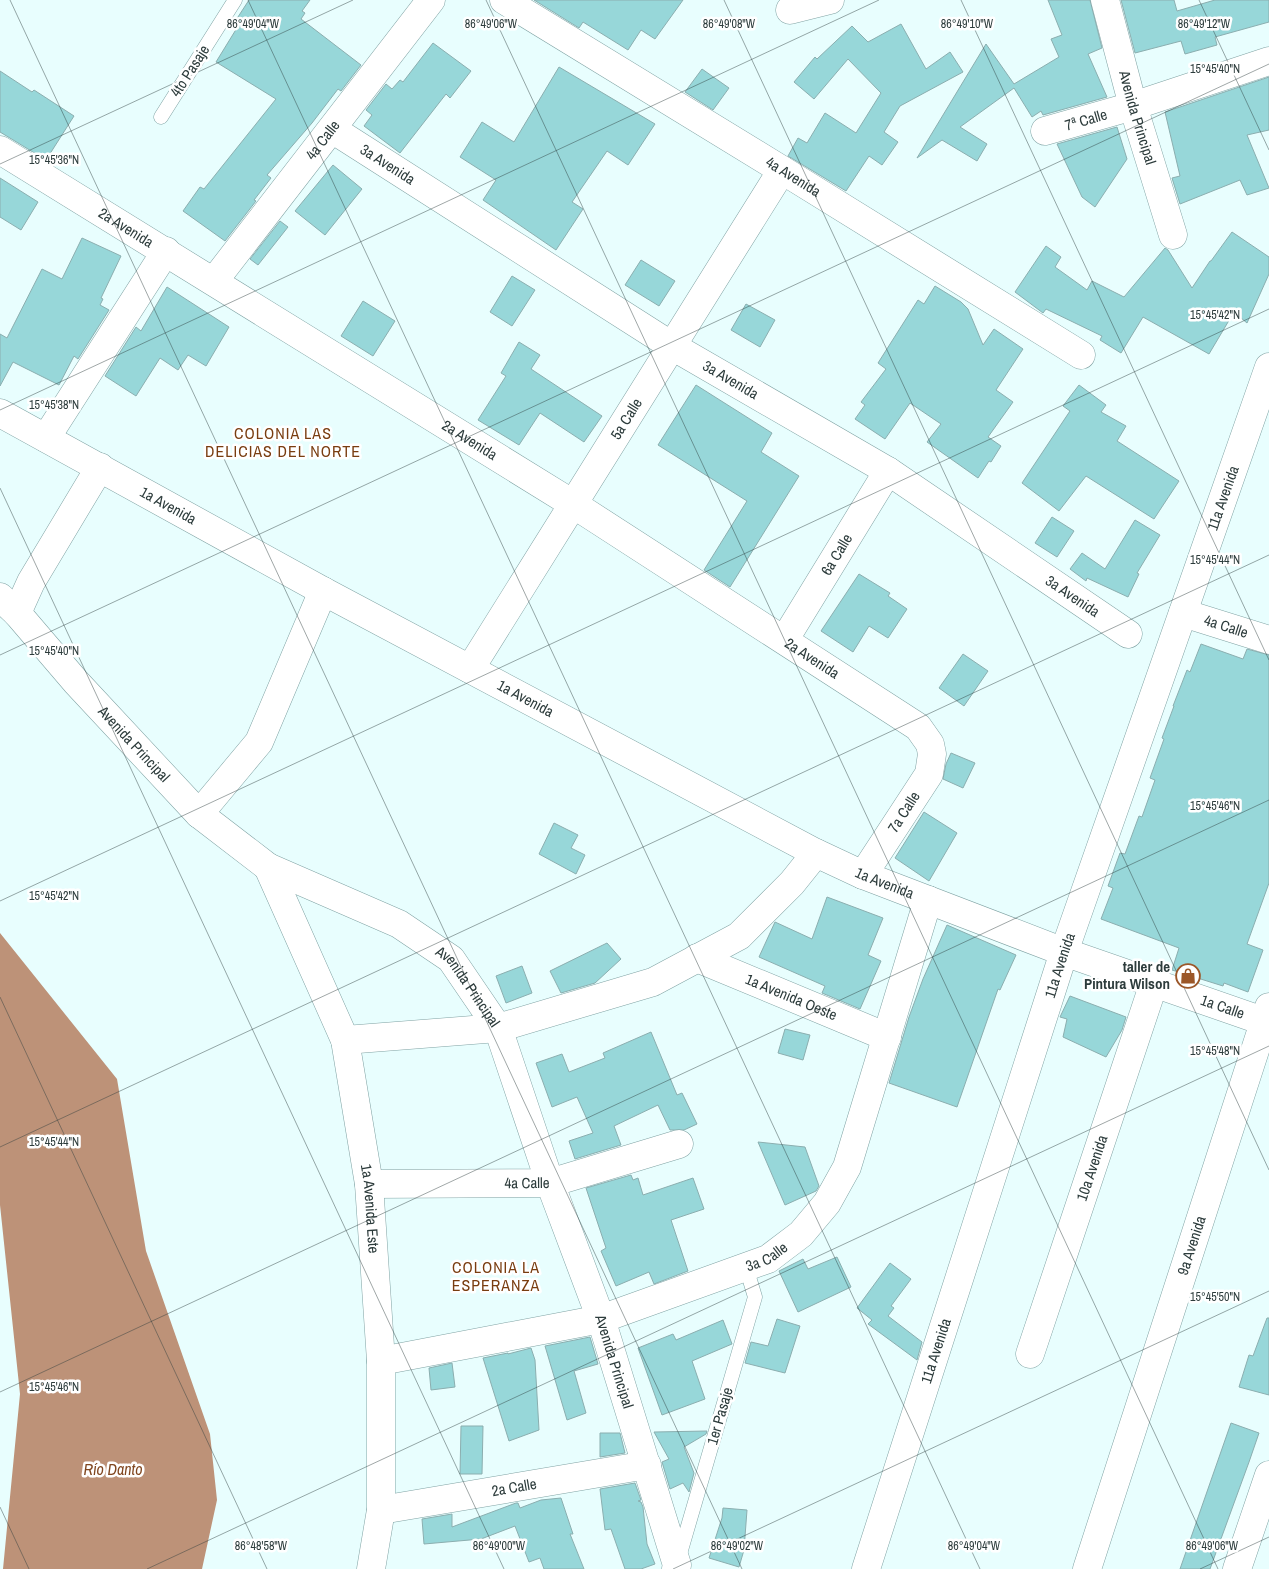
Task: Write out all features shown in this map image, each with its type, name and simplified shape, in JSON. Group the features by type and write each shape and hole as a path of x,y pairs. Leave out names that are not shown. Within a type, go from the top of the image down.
{"street":[{"name":"4a Calle","path":"214,281 431,0"},
{"name":"4a Avenida","path":"504,0 1081,356"},
{"path":"790,10 830,0"},
{"name":"Avenida Principal","path":"1104,0 1133,106 1173,235"},
{"name":"7ª Calle","path":"1045,131 1133,106 1269,61"},
{"name":"3a Avenida","path":"332,129 672,346 888,472 1128,634"},
{"name":"2a Avenida","path":"0,150 573,504 918,727 930,744"},
{"name":"5a Calle","path":"470,669 782,170"},
{"path":"46,438 166,251"},
{"name":"11a Avenida","path":"866,1569 1064,952 1269,367"},
{"name":"1a Avenida","path":"0,412 324,591 816,853 863,875 1064,952"},
{"path":"8,605 31,582 100,468"},
{"name":"6a Calle","path":"785,640 888,472"},
{"path":"199,814 259,742 324,591"},
{"name":"Avenida Principal","path":"8,605 76,682 199,814 268,867 398,924 451,959 498,1028 550,1183 601,1319 677,1567"},
{"name":"4a Calle","path":"1183,613 1269,640"},
{"name":"7a Calle","path":"863,875 929,774 932,759 930,744"},
{"path":"345,1040 498,1028 653,982 739,936 792,883 816,853"},
{"name":"1a Avenida Este","path":"268,867 345,1040 369,1184 381,1361 380,1510 371,1569"},
{"name":"3a Calle","path":"381,1361 601,1319 768,1258 800,1234 827,1203 847,1167 928,900"},
{"name":"1a Calle","path":"1064,952 1154,983 1267,1017"},
{"name":"1a Avenida Oeste","path":"697,958 887,1037"},
{"name":"10a Avenida","path":"1030,1354 1154,983"},
{"name":"9a Avenida","path":"1087,1569 1267,1017"},
{"name":"4a Calle","path":"369,1184 550,1183 679,1144"},
{"name":"2a Calle","path":"380,1510 647,1465"},
{"path":"1238,1569 1269,1475"}],"lane":[{"name":"4to Pasaje","path":"160,117 235,0"},
{"name":"1er Pasaje","path":"677,1567 755,1297 746,1267"}],"water":[{"name":"Río Danto","path":"0,933 117,1079 146,1251 210,1434 217,1500 202,1569 3,1569 20,1394 0,1205"}],"building":[{"path":"249,0 310,0 302,11 305,13 301,19 361,65 341,91 338,89 312,123 267,175 271,178 225,241 183,211 200,187 204,189 276,99 216,62 240,23 236,20"},
{"path":"534,0 683,0 655,39 641,30 628,50 583,22 579,28"},
{"path":"1048,0 1090,0 1102,48 1088,54 1107,97 1043,115 1041,111 1032,117 1014,88 960,127 987,144 977,161 942,140 917,158 986,44 1014,84 1059,57 1051,39 1062,35"},
{"path":"1121,0 1174,0 1177,11 1215,0 1269,0 1269,22 1215,37 1217,45 1185,54 1181,41 1135,53"},
{"path":"901,24 926,69 950,52 963,72 900,106 884,132 898,142 882,165 869,156 846,191 788,156 798,138 807,143 825,113 856,133 881,93 848,59 814,99 794,82 815,57 817,59 852,26 868,42"},
{"path":"433,43 471,71 450,98 446,94 400,153 364,126 372,115 366,110 386,84 392,89 400,80 403,82"},
{"path":"559,67 655,124 628,165 607,151 572,202 583,209 556,250 483,200 496,180 460,157 482,122 514,142"},
{"path":"702,69 729,88 713,110 685,92"},
{"path":"0,71 74,116 46,160 0,132"},
{"path":"1269,77 1269,130 1247,135 1269,188 1247,195 1240,180 1180,204 1172,178 1180,176 1165,112"},
{"path":"1117,127 1127,159 1095,207 1082,197 1057,144"},
{"path":"333,165 362,189 325,235 295,211"},
{"path":"0,178 38,202 21,230 0,217"},
{"path":"280,221 288,227 258,265 250,259"},
{"path":"1232,232 1269,257 1269,274 1247,323 1234,312 1209,354 1143,317 1121,353 1100,340 1102,336 1046,309 1043,313 1015,292 1046,246 1061,257 1055,267 1087,290 1092,281 1124,297 1165,248 1192,288"},
{"path":"82,238 121,256 101,298 103,299 100,305 109,310 78,359 74,356 59,385 13,362 0,386 0,334 7,338 42,269 62,279"},
{"path":"641,260 675,281 659,306 625,285"},
{"path":"512,276 535,290 512,326 490,312"},
{"path":"935,286 961,302 968,309 983,345 994,329 1023,349 996,390 1013,402 988,437 1001,446 978,478 927,442 941,424 910,403 885,439 855,419 865,405 861,402 886,369 878,363 918,300 924,304"},
{"path":"167,287 229,327 206,366 188,355 178,370 160,358 136,396 105,376 136,327 141,331"},
{"path":"363,301 395,321 373,356 341,336"},
{"path":"746,304 775,320 760,347 731,330"},
{"path":"519,342 540,355 531,369 602,416 584,442 540,413 519,445 478,420 506,376 501,373"},
{"path":"696,385 772,433 761,452 799,476 730,587 704,570 747,501 658,445"},
{"path":"1079,385 1106,405 1101,412 1126,426 1117,441 1179,481 1154,519 1086,476 1059,511 1022,483 1070,411 1063,406"},
{"path":"1052,517 1074,531 1057,557 1035,543"},
{"path":"1135,520 1160,535 1137,573 1139,574 1128,597 1087,578 1086,581 1070,569 1082,553 1105,569"},
{"path":"859,574 890,593 888,596 907,609 888,638 869,626 853,652 821,631"},
{"path":"1201,644 1243,659 1247,649 1269,655 1269,883 1247,944 1263,950 1248,992 1224,983 1223,986 1172,970 1179,948 1101,919 1113,888 1108,886 1120,853 1125,854 1139,816 1142,817 1155,780 1150,778 1173,706 1187,670 1190,672"},
{"path":"963,654 988,671 964,706 939,688"},
{"path":"951,753 975,763 963,788 943,779 946,764"},
{"path":"924,812 957,833 929,881 895,858"},
{"path":"554,823 578,835 571,848 585,855 576,874 539,854"},
{"path":"827,897 883,918 868,955 881,961 860,1009 822,993 825,986 759,957 775,922 812,939"},
{"path":"947,925 1016,955 1000,990 998,989 957,1107 889,1083 909,1017 923,979"},
{"path":"607,943 621,959 595,983 561,993 550,971"},
{"path":"522,966 532,993 506,1003 496,976"},
{"path":"1070,996 1126,1017 1122,1030 1106,1057 1063,1037 1067,1019 1060,1017"},
{"path":"785,1029 810,1035 803,1060 778,1053"},
{"path":"651,1032 677,1095 682,1093 697,1124 684,1130 670,1130 658,1105 614,1126 621,1145 575,1159 569,1141 593,1133 577,1097 552,1107 536,1063 562,1054 569,1072 605,1058 603,1053"},
{"path":"758,1142 805,1147 819,1186 816,1191 785,1205"},
{"path":"631,1175 633,1180 638,1178 643,1195 693,1178 704,1209 671,1220 688,1271 654,1284 649,1272 616,1286 601,1251 606,1248 586,1188"},
{"path":"837,1257 851,1287 798,1312 779,1271 803,1259 808,1269"},
{"path":"890,1263 911,1279 891,1306 894,1308 888,1316 922,1342 917,1360 868,1324 872,1320 857,1308"},
{"path":"1267,1318 1269,1318 1269,1395 1239,1387 1249,1355 1253,1356"},
{"path":"777,1319 800,1326 785,1373 745,1363 751,1342 768,1346"},
{"path":"723,1320 732,1344 692,1361 705,1399 662,1415 638,1348 673,1334 676,1340"},
{"path":"590,1337 598,1364 574,1371 586,1413 567,1420 545,1346"},
{"path":"531,1348 535,1360 539,1430 509,1441 483,1358"},
{"path":"452,1363 455,1387 431,1390 429,1368"},
{"path":"1231,1423 1259,1433 1249,1462 1210,1569 1180,1569"},
{"path":"461,1426 483,1426 482,1474 460,1474"},
{"path":"707,1431 706,1434 684,1447 694,1473 689,1492 683,1483 670,1489 662,1462 669,1459 654,1432"},
{"path":"600,1433 620,1433 625,1453 600,1457"},
{"path":"635,1483 641,1500 638,1501 641,1502 643,1507 647,1544 655,1564 641,1569 625,1569 611,1529 605,1530 600,1489"},
{"path":"561,1498 573,1534 570,1534 584,1569 544,1569 540,1558 529,1562 515,1526 481,1539 424,1544 422,1519 452,1514 452,1527 516,1503 518,1503 520,1508 541,1500"},
{"path":"723,1508 747,1510 744,1550 739,1567 709,1558 722,1518"}],"place":[{"name":"taller de Pintura Wilson","path":"1188,976"}],"district":[{"name":"COLONIA LAS DELICIAS DEL NORTE","path":"283,442"},
{"name":"COLONIA LA ESPERANZA","path":"496,1276"}]}
